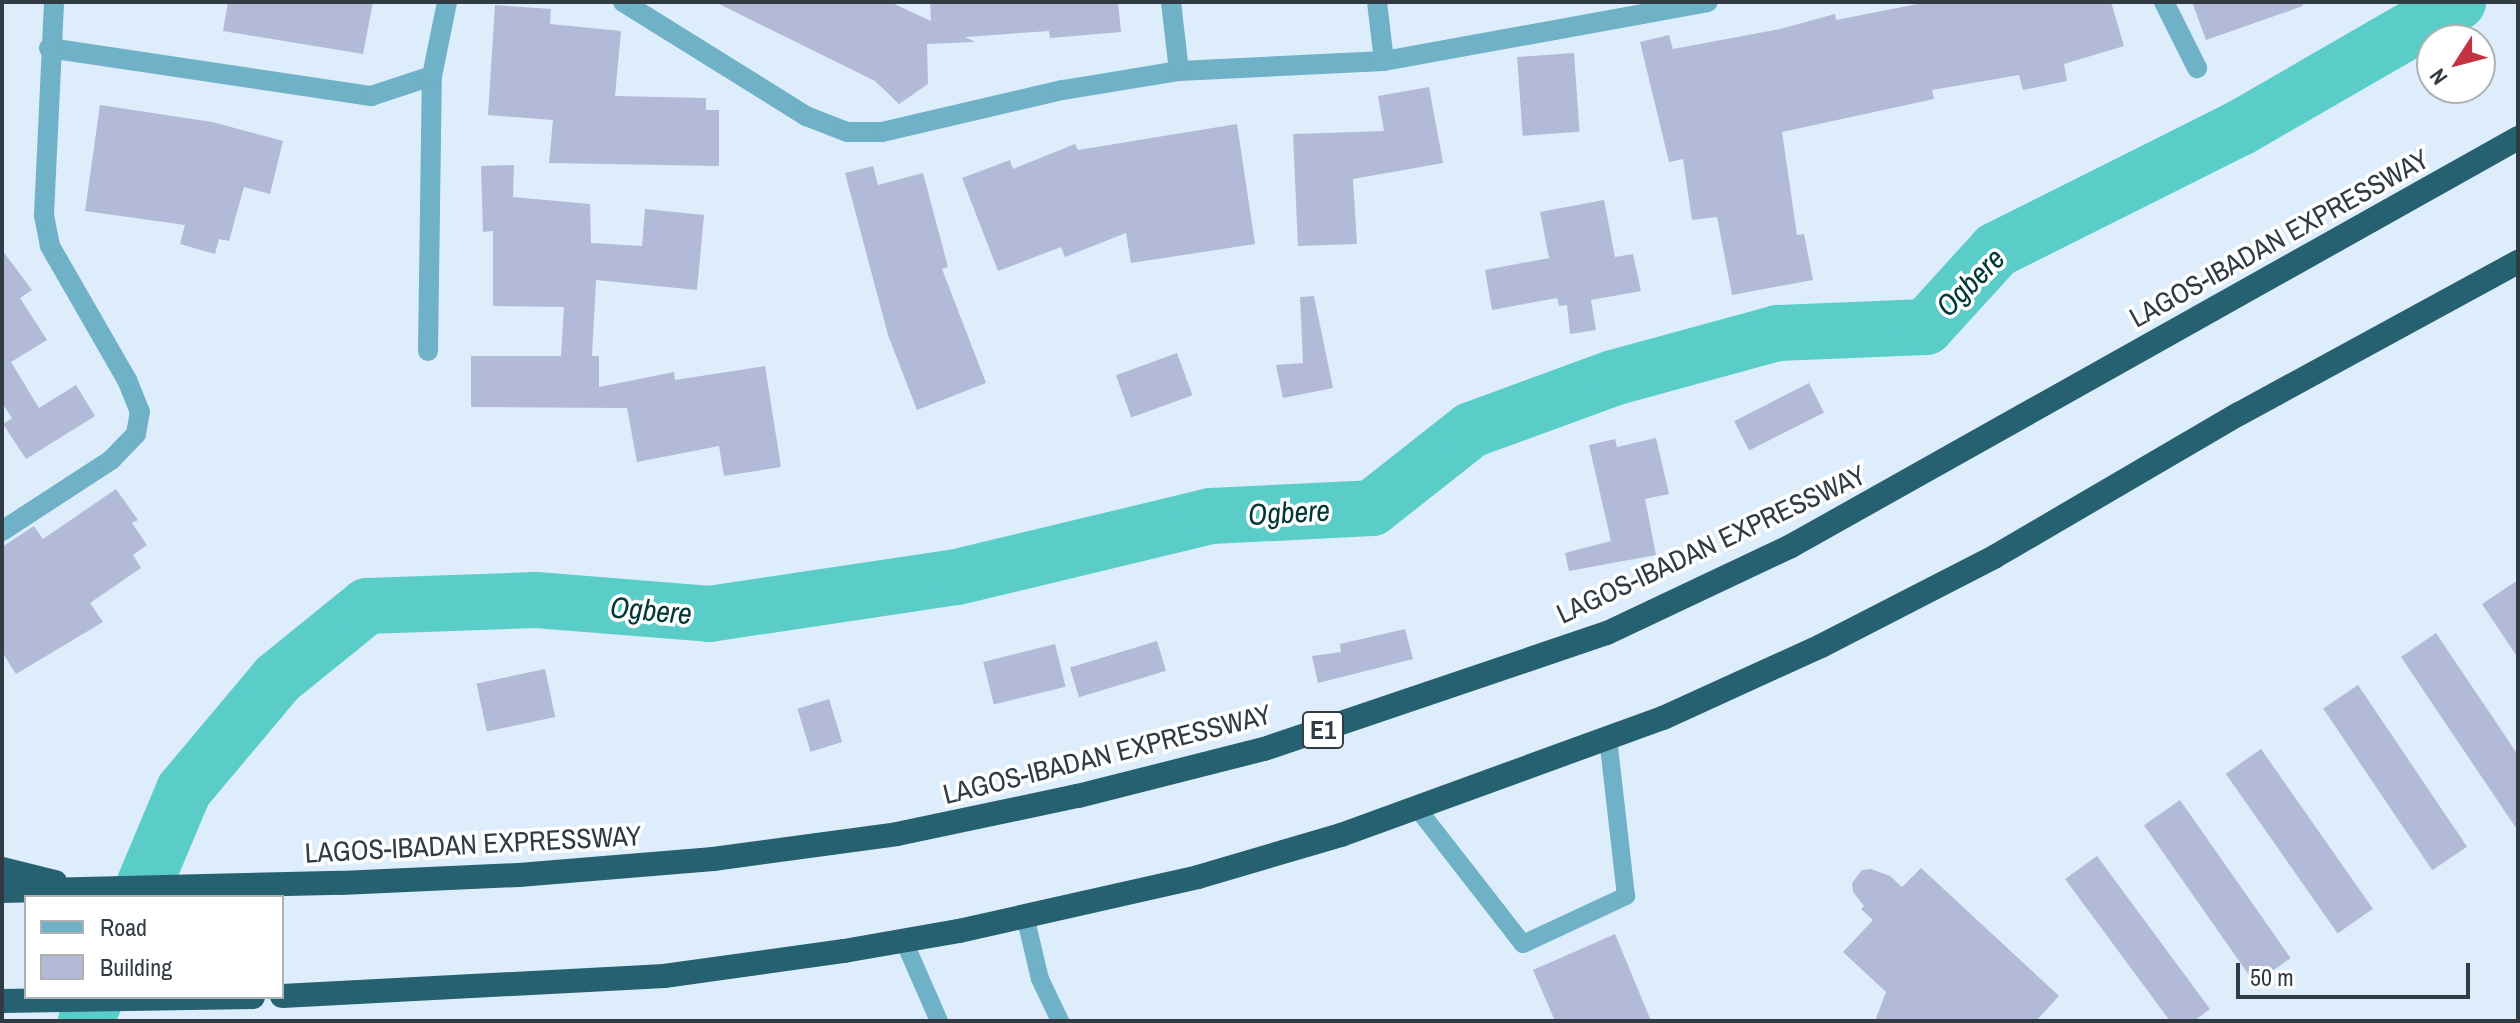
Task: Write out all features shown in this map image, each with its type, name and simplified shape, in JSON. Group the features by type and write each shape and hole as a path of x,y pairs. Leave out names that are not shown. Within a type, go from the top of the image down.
{"highway":[{"name":"LAGOS-IBADAN EXPRESSWAY","path":"2,891 505,876 713,859 897,834 1078,796 1264,749 1607,633 1791,546 2518,138"},
{"path":"284,996 664,976 904,941 1198,877 1341,835 1663,718 1821,646 1994,557 2239,414 2518,262"},
{"path":"2,869 89,890"},
{"path":"8,1003 171,999"}],"street":[{"path":"2,531 111,460 136,434 140,412 127,380 50,246 44,215 49,48 54,2"},
{"path":"428,351 432,76 447,2"},
{"path":"623,2 806,116 847,132 882,132 1063,90 1179,71 1384,61 1708,2"},
{"path":"1171,2 1179,71"},
{"path":"1377,2 1384,61"},
{"path":"2164,2 2197,68"},
{"path":"49,48 371,96 432,76"}],"lane":[{"path":"1417,808 1523,944 1626,896 1608,739"},
{"path":"1025,916 1040,979 1054,1019"},
{"path":"904,941 939,1021"}],"building":[{"path":"228,2 373,2 363,54 223,31"},
{"path":"715,2 890,2 931,21 930,2 1118,2 1121,32 1050,38 1049,31 965,37 975,42 927,44 928,84 899,104 875,81"},
{"path":"1928,2 2111,2 2124,46 2064,64 2067,81 2023,90 2019,75 1932,90 1934,99 1782,132 1797,235 1804,234 1813,280 1732,295 1717,217 1692,220 1683,159 1669,162 1640,42 1669,35 1673,49 1780,29 1835,14 1836,20"},
{"path":"2192,2 2302,2 2303,6 2206,40"},
{"path":"495,5 551,9 550,24 621,31 615,96 706,98 706,110 719,110 719,166 549,163 553,120 488,115"},
{"path":"1574,53 1580,132 1523,136 1517,57"},
{"path":"1429,87 1443,163 1353,179 1357,244 1298,246 1293,134 1384,131 1378,96"},
{"path":"100,105 212,122 283,141 270,194 244,187 229,241 219,239 215,254 180,244 185,225 85,211"},
{"path":"1237,124 1255,244 1131,263 1126,233 1065,257 1061,247 998,271 962,178 1010,160 1013,169 1075,144 1078,150"},
{"path":"514,165 513,197 590,204 591,243 642,246 645,209 704,215 697,290 596,280 592,356 599,356 599,387 674,372 675,380 765,366 781,467 724,476 719,446 637,462 627,408 471,407 471,356 561,356 564,307 493,306 493,231 483,232 481,166"},
{"path":"873,166 878,185 923,173 948,267 942,269 986,383 917,410 888,335 845,173"},
{"path":"1604,200 1615,257 1633,254 1641,291 1591,300 1596,330 1570,334 1567,305 1559,306 1557,298 1492,310 1485,270 1549,258 1540,212"},
{"path":"2,250 32,290 20,298 47,340 11,362 39,408 76,385 95,416 26,459 3,424 12,418 2,403"},
{"path":"1314,296 1333,388 1283,398 1276,365 1303,363 1300,297"},
{"path":"1177,353 1192,395 1131,418 1116,375"},
{"path":"1809,383 1824,412 1749,451 1734,421"},
{"path":"1656,438 1669,494 1645,499 1656,555 1569,571 1565,553 1611,541 1589,445 1615,439 1617,447"},
{"path":"116,489 138,520 132,523 147,545 133,555 141,568 90,603 103,622 16,674 2,652 2,547 34,526 43,539"},
{"path":"2518,580 2518,658 2482,604"},
{"path":"1405,629 1413,659 1318,683 1312,656 1341,652 1340,644"},
{"path":"2436,633 2518,755 2518,831 2401,657"},
{"path":"1157,641 1166,671 1079,697 1070,668"},
{"path":"1055,644 1066,687 994,705 983,662"},
{"path":"545,669 555,717 487,731 477,684"},
{"path":"2358,685 2467,847 2432,870 2323,708"},
{"path":"829,699 842,742 811,752 797,709"},
{"path":"2261,749 2373,909 2338,933 2226,774"},
{"path":"2180,800 2291,958 2255,983 2144,825"},
{"path":"2097,856 2210,1009 2194,1021 2170,1021 2065,879"},
{"path":"1921,868 2059,996 2036,1021 1875,1021 1886,992 1843,952 1873,920 1861,909 1864,906 1853,892 1852,883 1862,870 1871,869 1890,876 1902,887"},
{"path":"1615,934 1651,1021 1555,1021 1533,970"}],"waterway":[{"name":"Ogbere","path":"140,895 184,790 277,679 367,606 536,600 709,614 957,577 1211,516 1372,508 1471,430 1613,378 1777,333 1926,327 1996,250 2240,128 2458,2"},
{"name":"Ogbere","path":"86,1021 95,999"}]}
